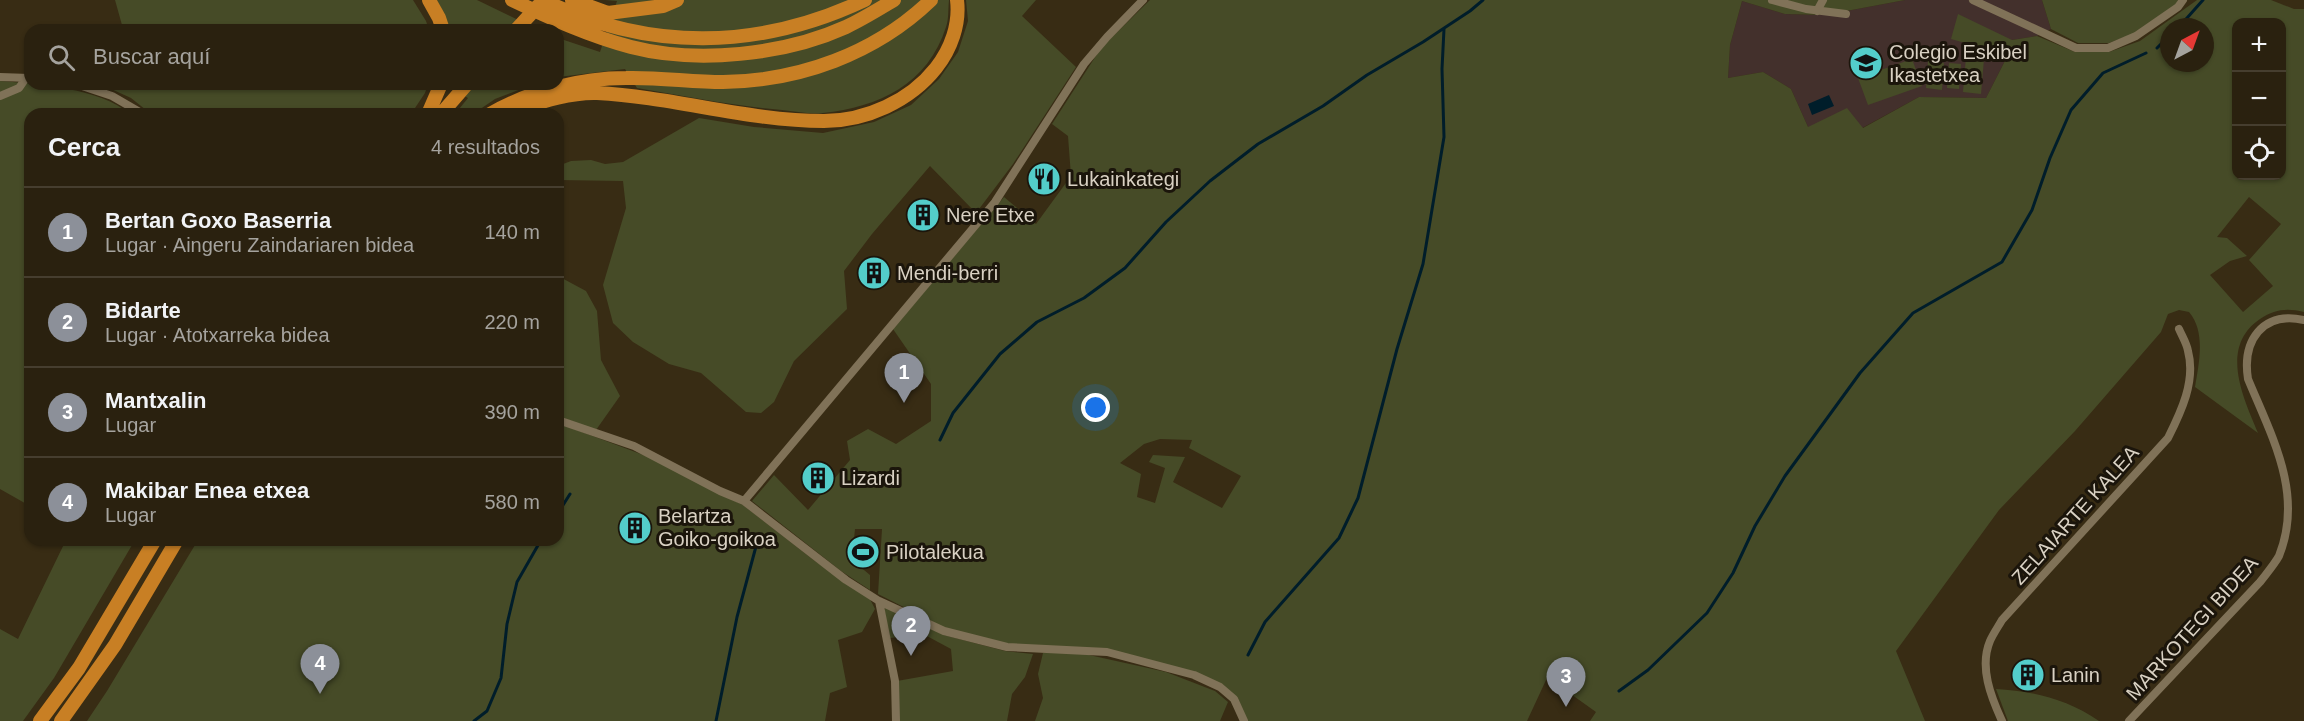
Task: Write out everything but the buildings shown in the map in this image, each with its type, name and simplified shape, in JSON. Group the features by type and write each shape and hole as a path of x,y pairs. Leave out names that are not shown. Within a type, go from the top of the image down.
{"highway":[{"path":"429,0 440,24"},
{"path":"512,0 597,37 633,47 687,56 748,53 798,43 845,27 894,0"},
{"path":"522,24 543,0 578,16 622,29 668,37 714,39 783,30 825,17 865,0"},
{"path":"572,0 608,13 663,6 677,0"},
{"path":"564,86 625,78 722,82 769,79 827,64 878,41 931,0"},
{"path":"523,108 549,100 594,93 651,98 769,117 826,121 865,114 901,99 930,76 942,61 957,26 958,3"},
{"path":"431,108 438,90"},
{"path":"446,108 462,90"},
{"path":"504,108 546,90"},
{"path":"40,721 79,669 151,546"},
{"path":"61,721 116,645 174,546"},
{"path":"70,721 96,674"}],"street":[{"path":"744,501 995,202 1084,64 1143,0"},
{"path":"1772,0 1794,3 1817,11 1846,14"},
{"path":"1817,11 1823,0"},
{"path":"1973,0 2076,48 2108,48 2136,36 2158,22 2178,7 2182,0"},
{"path":"0,77 24,78"},
{"path":"0,96 20,88 24,83"},
{"path":"94,90 112,96 133,108"},
{"name":"MARKOTEGI BIDEA","path":"2130,721 2260,582 2278,558 2287,536 2291,510 2288,478 2248,380 2247,350 2254,336 2265,326 2281,319 2304,320"},
{"name":"ZELAIARTE KALEA","path":"2002,721 1992,700 1985,667 1989,642 2002,620 2168,438 2181,413 2189,381 2189,352 2180,329"},
{"path":"564,422 634,446 744,501 846,580 879,601 944,631 1006,647 1107,652 1194,675 1220,687 1234,699 1244,721"},
{"path":"879,601 895,681 896,721"}],"shaded area":[{"name":"Colegio Eskibel Ikastetxea","path":"1905,0 2042,0 2051,29 2037,36 2012,40 2008,55 1986,98 1919,97 1862,128 1808,127 1791,89 1763,72 1728,78 1730,45 1742,1 1785,14 1825,15"}],"green space":[{"path":"115,0 413,0 427,24 122,24"},
{"path":"437,0 477,0 527,24 448,24"},
{"path":"605,0 949,0 947,24 938,47 914,78 882,98 863,105 813,114 637,88 625,69 564,76 564,40 600,52 617,1"},
{"path":"966,0 1036,0 1022,16 1076,67 1013,164 976,213 930,166 844,271 847,309 794,361 774,402 761,413 746,412 701,373 669,364 633,342 613,323 603,285 626,208 623,181 564,180 564,164 591,160 605,164 623,162 699,118 754,127 823,133 874,122 911,105 939,79 958,52 968,21"},
{"path":"1150,0 1905,0 1825,15 1785,14 1742,1 1730,45 1728,78 1763,72 1791,89 1808,127 1847,108 1863,128 1919,97 1986,98 2008,55 1951,39 1958,14 2012,40 2037,36 2075,52 2109,52 2140,41 2160,27 2160,72 2214,72 2214,18 2172,18 2197,0 2271,0 2294,9 2304,9 2304,312 2281,310 2271,313 2248,330 2240,344 2237,358 2241,388 2258,433 2195,387 2200,348 2198,329 2189,312 2179,310 2168,314 2161,332 2075,431 1999,510 1896,651 1925,721 1590,721 1596,712 1568,692 1574,670 1553,665 1527,721 1247,721 1219,684 1101,650 1007,644 947,629 878,594 882,529 855,529 852,560 870,575 870,590 841,571 752,501 774,475 808,510 850,460 847,441 868,429 896,444 931,421 931,384 893,329 1004,197 1036,224 1071,176 1068,136 1052,124 1101,48","holes":["2249,197 2281,224 2249,260 2273,286 2243,312 2210,275 2230,261 2247,256 2227,238 2217,237","1160,439 1192,440 1189,448 1241,476 1222,508 1173,482 1185,457 1153,455 1149,462 1165,468 1155,503 1137,497 1141,474 1120,463 1144,444"]},
{"path":"2042,0 2178,0 2176,5 2135,33 2109,43 2078,43 2051,29"},
{"path":"1966,57 1984,59 1981,94 1963,92"},
{"path":"1912,59 1922,86 1868,105 1858,78"},
{"path":"1928,61 1944,63 1942,90 1926,88"},
{"path":"1949,63 1961,64 1959,89 1947,88"},
{"path":"0,81 24,83 24,90 72,90 86,93 121,108 24,108 24,503 0,489"},
{"path":"113,90 426,90 415,108 144,108 131,98"},
{"path":"455,90 518,90 495,99 482,108 460,108 468,98"},
{"path":"564,279 586,291 597,311 601,360 620,396 596,430 564,418"},
{"path":"564,425 654,459 743,505 815,561 869,597 875,609 862,632 838,640 847,687 830,693 825,721 87,721 194,546 564,546"},
{"path":"63,546 131,546 54,678 23,721 0,721 0,629 18,639"},
{"path":"884,606 944,635 1005,651 1033,654 1025,677 1012,694 1007,721 899,721 897,681 953,671 951,649 925,635 889,638"},
{"path":"1043,653 1080,653 1166,672 1215,691 1228,702 1220,721 1035,721 1043,698 1038,674"},
{"path":"1996,689 2049,697 2075,707 2099,721 2008,721"}],"water":[{"path":"1829,95 1834,106 1812,115 1808,104"}],"waterway":[{"path":"940,440 953,413 1000,354 1037,322 1084,298 1125,268 1166,222 1210,181 1258,144 1323,106 1367,75 1470,11 1483,0"},
{"path":"2187,18 2203,0"},
{"path":"1248,655 1265,622 1339,538 1358,498 1397,349 1423,264 1444,137 1442,69 1444,29"},
{"path":"2157,48 2160,45"},
{"path":"1619,691 1648,670 1707,613 1733,573 1755,526 1785,476 1860,373 1913,313 2002,262 2032,210 2050,158 2071,110 2103,73 2146,53"},
{"path":"564,504 570,494"},
{"path":"716,721 737,617 758,539"},
{"path":"474,721 487,711 501,678 507,624 517,582 538,546"}],"place":[{"name":"Colegio Eskibel Ikastetxea","path":"1866,63"},
{"name":"Lukainkategi","path":"1044,179"},
{"name":"Nere Etxe","path":"923,215"},
{"name":"Mendi-berri","path":"874,273"},
{"name":"Bertan Goxo Baserria","path":"904,403"},
{"name":"Lizardi","path":"818,478"},
{"name":"Belartza Goiko-goikoa","path":"635,528"},
{"name":"Pilotalekua","path":"863,552"},
{"name":"Bidarte","path":"911,656"},
{"name":"Lanin","path":"2028,675"},
{"name":"Makibar Enea etxea","path":"320,694"},
{"name":"Mantxalin","path":"1566,707"}]}
